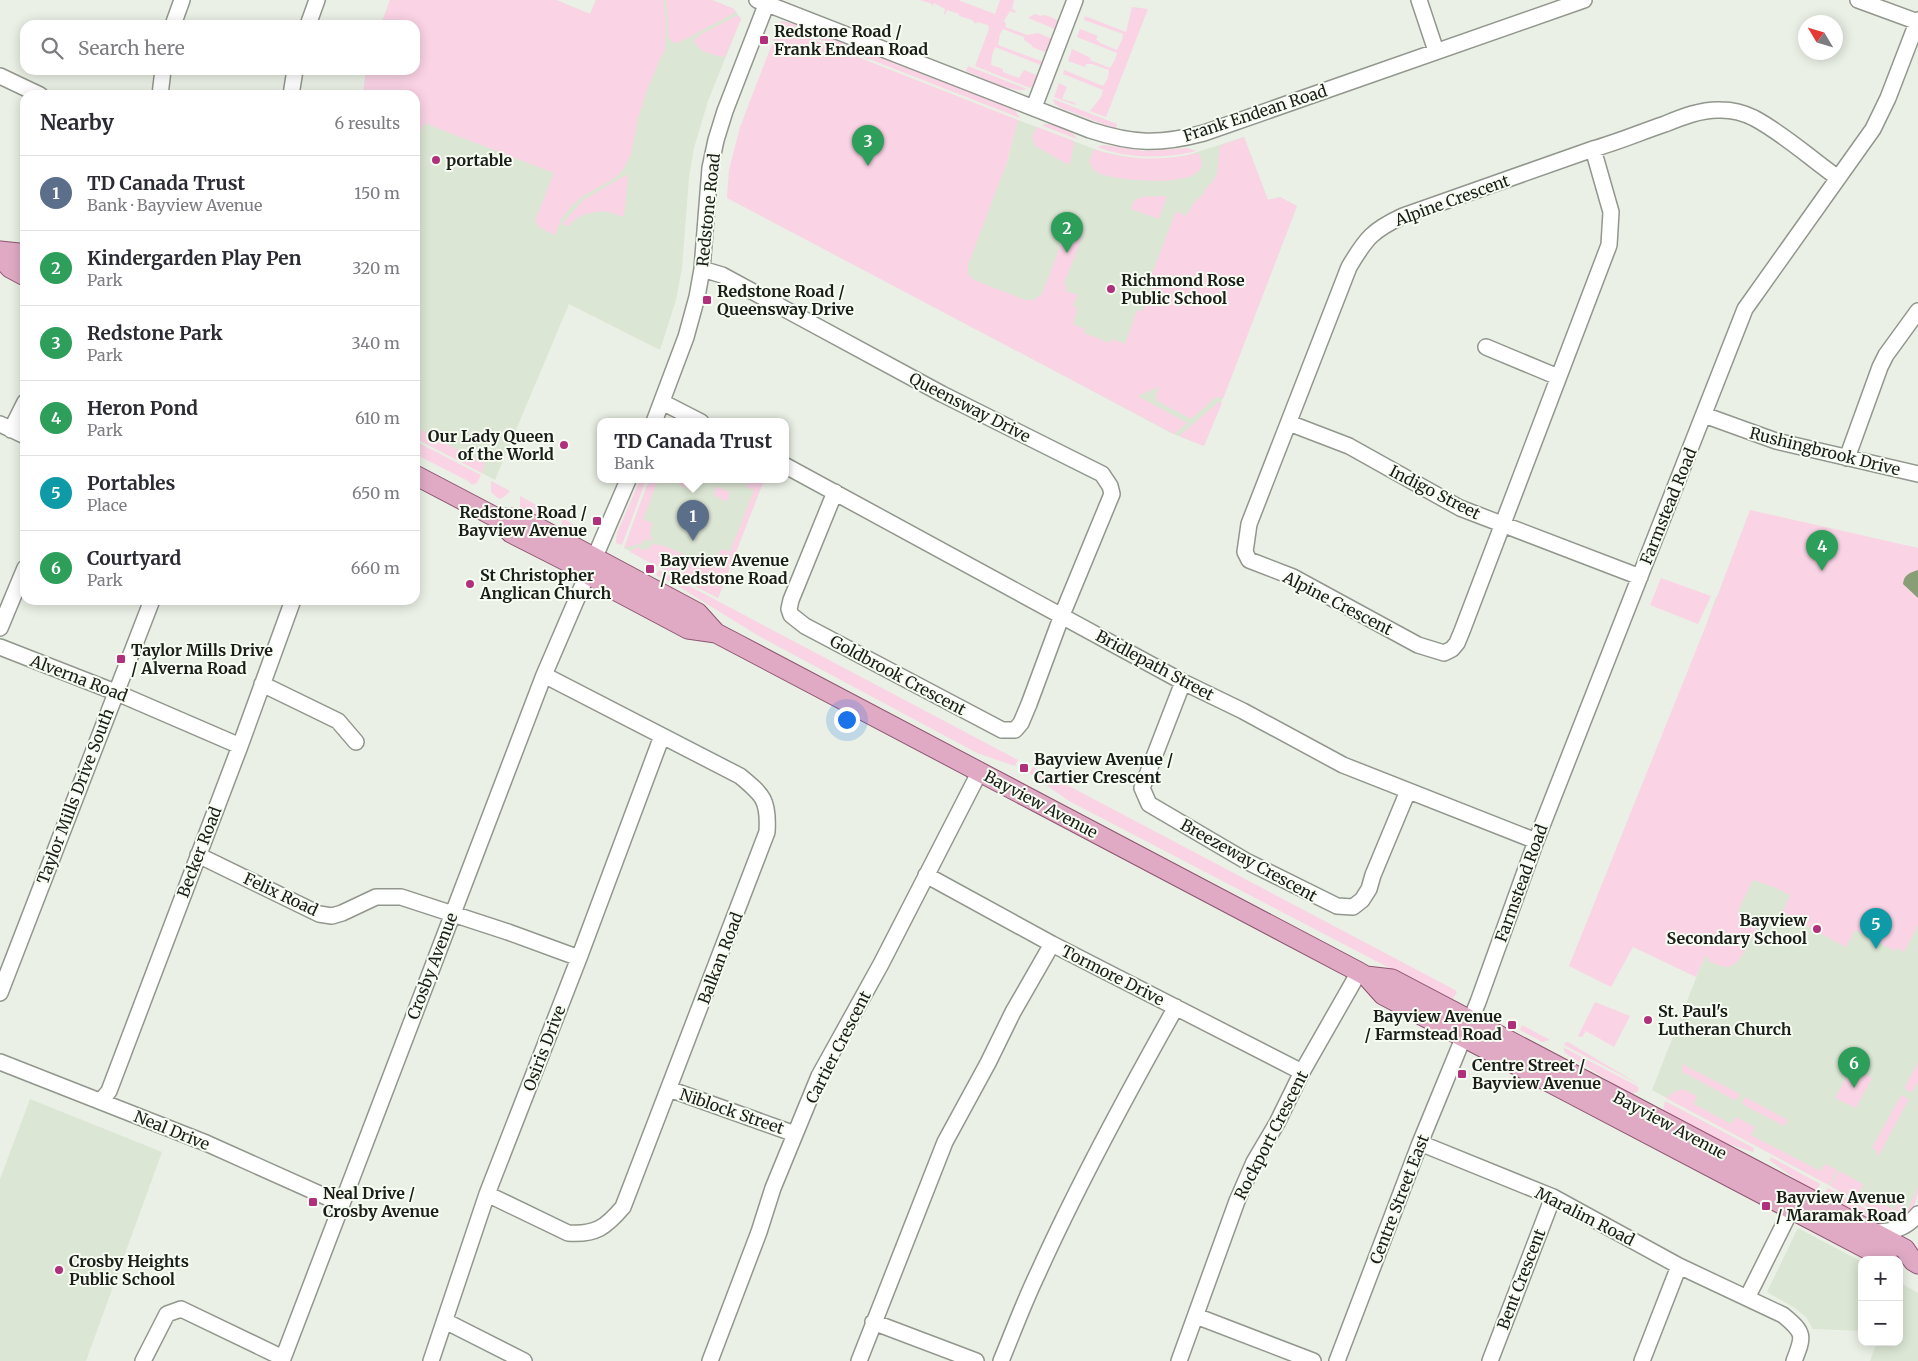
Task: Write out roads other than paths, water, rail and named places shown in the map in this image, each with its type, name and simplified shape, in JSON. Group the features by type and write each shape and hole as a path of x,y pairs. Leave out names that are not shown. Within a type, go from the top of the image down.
{"main road":[{"path":"0,251 20,253"},
{"path":"0,257 10,268 20,273"},
{"name":"Bayview Avenue","path":"420,478 497,518 520,518 591,565 698,613 716,633 1362,974 1384,995 1881,1256"},
{"name":"Bayview Avenue","path":"1362,974 1392,979 1471,1019 1905,1249 1912,1259"}],"street":[{"path":"175,20 182,0"},
{"path":"310,20 317,0"},
{"path":"1034,107 1075,0"},
{"path":"1419,0 1436,51"},
{"name":"Frank Endean Road","path":"764,1 1108,136 1146,142 1166,142 1204,133 1584,0"},
{"path":"1858,0 1918,21"},
{"name":"Redstone Road","path":"656,418 693,315 702,269 710,168 716,140 764,1"},
{"name":"Farmstead Road","path":"1464,1037 1536,841 1745,309 1873,129 1881,115 1918,21"},
{"path":"161,90 162,75"},
{"path":"292,90 294,75"},
{"path":"0,76 29,90"},
{"name":"Alpine Crescent","path":"1593,149 1611,212 1609,245 1503,525 1457,643 1452,649 1444,654 1418,645 1293,577 1249,560 1245,552 1245,542 1249,524 1349,267 1359,250 1379,227 1403,216 1677,119 1701,112 1720,110 1736,112 1752,118 1769,127 1838,178"},
{"name":"Queensway Drive","path":"702,269 722,275 942,394 1102,474 1110,486 1112,494 1062,616"},
{"path":"1847,458 1880,367 1886,355 1918,311"},
{"path":"1486,347 1558,377"},
{"path":"662,402 694,418"},
{"path":"12,430 20,413"},
{"name":"Rushingbrook Drive","path":"1704,415 1776,441 1918,474"},
{"name":"Indigo Street","path":"1289,423 1349,446 1460,508 1640,577"},
{"name":"Bridlepath Street","path":"789,468 1183,682 1243,711 1343,765 1536,841"},
{"path":"591,565 627,483"},
{"name":"Goldbrook Crescent","path":"835,492 789,608 791,615 805,626 1002,730 1010,731 1015,730 1021,723 1062,616"},
{"name":"Crosby Avenue","path":"283,1360 544,675 591,565"},
{"path":"0,628 20,580"},
{"name":"Taylor Mills Drive South","path":"0,993 150,605"},
{"name":"Becker Road","path":"101,1101 109,1091 240,746 291,605"},
{"name":"Alverna Road","path":"0,647 115,692 240,746"},
{"name":"Balkan Road","path":"487,1194 568,1233 582,1234 601,1228 612,1220 623,1207 767,832 768,818 764,797 740,776 544,675"},
{"name":"Breezeway Crescent","path":"1183,682 1142,788 1149,804 1246,862 1320,899 1346,908 1353,907 1362,900 1369,889 1372,875 1408,791"},
{"path":"262,684 338,720 356,742"},
{"name":"Osiris Drive","path":"430,1361 487,1194 579,958 662,736"},
{"name":"Cartier Crescent","path":"710,1361 759,1232 773,1188 819,1076 881,964 980,771"},
{"name":"Felix Road","path":"198,855 319,914 332,916 342,914 376,897 385,896 401,897 452,914"},
{"name":"Tormore Drive","path":"926,875 1052,944 1302,1072"},
{"path":"452,914 579,958"},
{"path":"859,1361 944,1142 988,1063 1013,1012 1052,944"},
{"name":"Rockport Crescent","path":"1179,1361 1237,1201 1254,1162 1277,1123 1302,1072 1362,974"},
{"path":"1001,1361 1036,1276 1060,1226 1176,1007"},
{"name":"Centre Street East","path":"1337,1361 1420,1143 1464,1037"},
{"name":"Neal Drive","path":"0,1062 206,1143 342,1204"},
{"name":"Niblock Street","path":"669,1089 795,1134"},
{"name":"Maralim Road","path":"1420,1143 1553,1197 1679,1266 1783,1315 1797,1328 1801,1336 1802,1342 1794,1361"},
{"name":"Bent Crescent","path":"1490,1361 1553,1197"},
{"path":"1746,1298 1792,1208"},
{"path":"1873,1232 1893,1231 1904,1227 1918,1214"},
{"path":"1642,1361 1679,1266"},
{"path":"143,1361 167,1314 181,1309 283,1360"},
{"path":"1196,1316 1313,1361"},
{"path":"445,1321 524,1361"},
{"path":"873,1322 976,1361"}],"place":[{"name":"Redstone Road / Frank Endean Road","path":"764,40"},
{"name":"portable","path":"436,160"},
{"name":"Redstone Park","path":"868,166"},
{"name":"Kindergarden Play Pen","path":"1067,253"},
{"name":"Richmond Rose Public School","path":"1111,289"},
{"name":"Redstone Road / Queensway Drive","path":"707,300"},
{"name":"Our Lady Queen of the World","path":"564,445"},
{"name":"Redstone Road / Bayview Avenue","path":"597,521"},
{"name":"TD Canada Trust","path":"693,541"},
{"name":"Bayview Avenue / Redstone Road","path":"650,569"},
{"name":"Heron Pond","path":"1822,571"},
{"name":"St Christopher Anglican Church","path":"470,584"},
{"name":"Taylor Mills Drive / Alverna Road","path":"121,659"},
{"name":"Bayview Avenue / Cartier Crescent","path":"1024,768"},
{"name":"Bayview Secondary School","path":"1817,929"},
{"name":"Portables","path":"1876,949"},
{"name":"St. Paul's Lutheran Church","path":"1648,1020"},
{"name":"Bayview Avenue / Farmstead Road","path":"1512,1025"},
{"name":"Centre Street / Bayview Avenue","path":"1462,1074"},
{"name":"Courtyard","path":"1854,1088"},
{"name":"Neal Drive / Crosby Avenue","path":"313,1202"},
{"name":"Bayview Avenue / Maramak Road","path":"1766,1206"},
{"name":"Crosby Heights Public School","path":"59,1270"}]}
